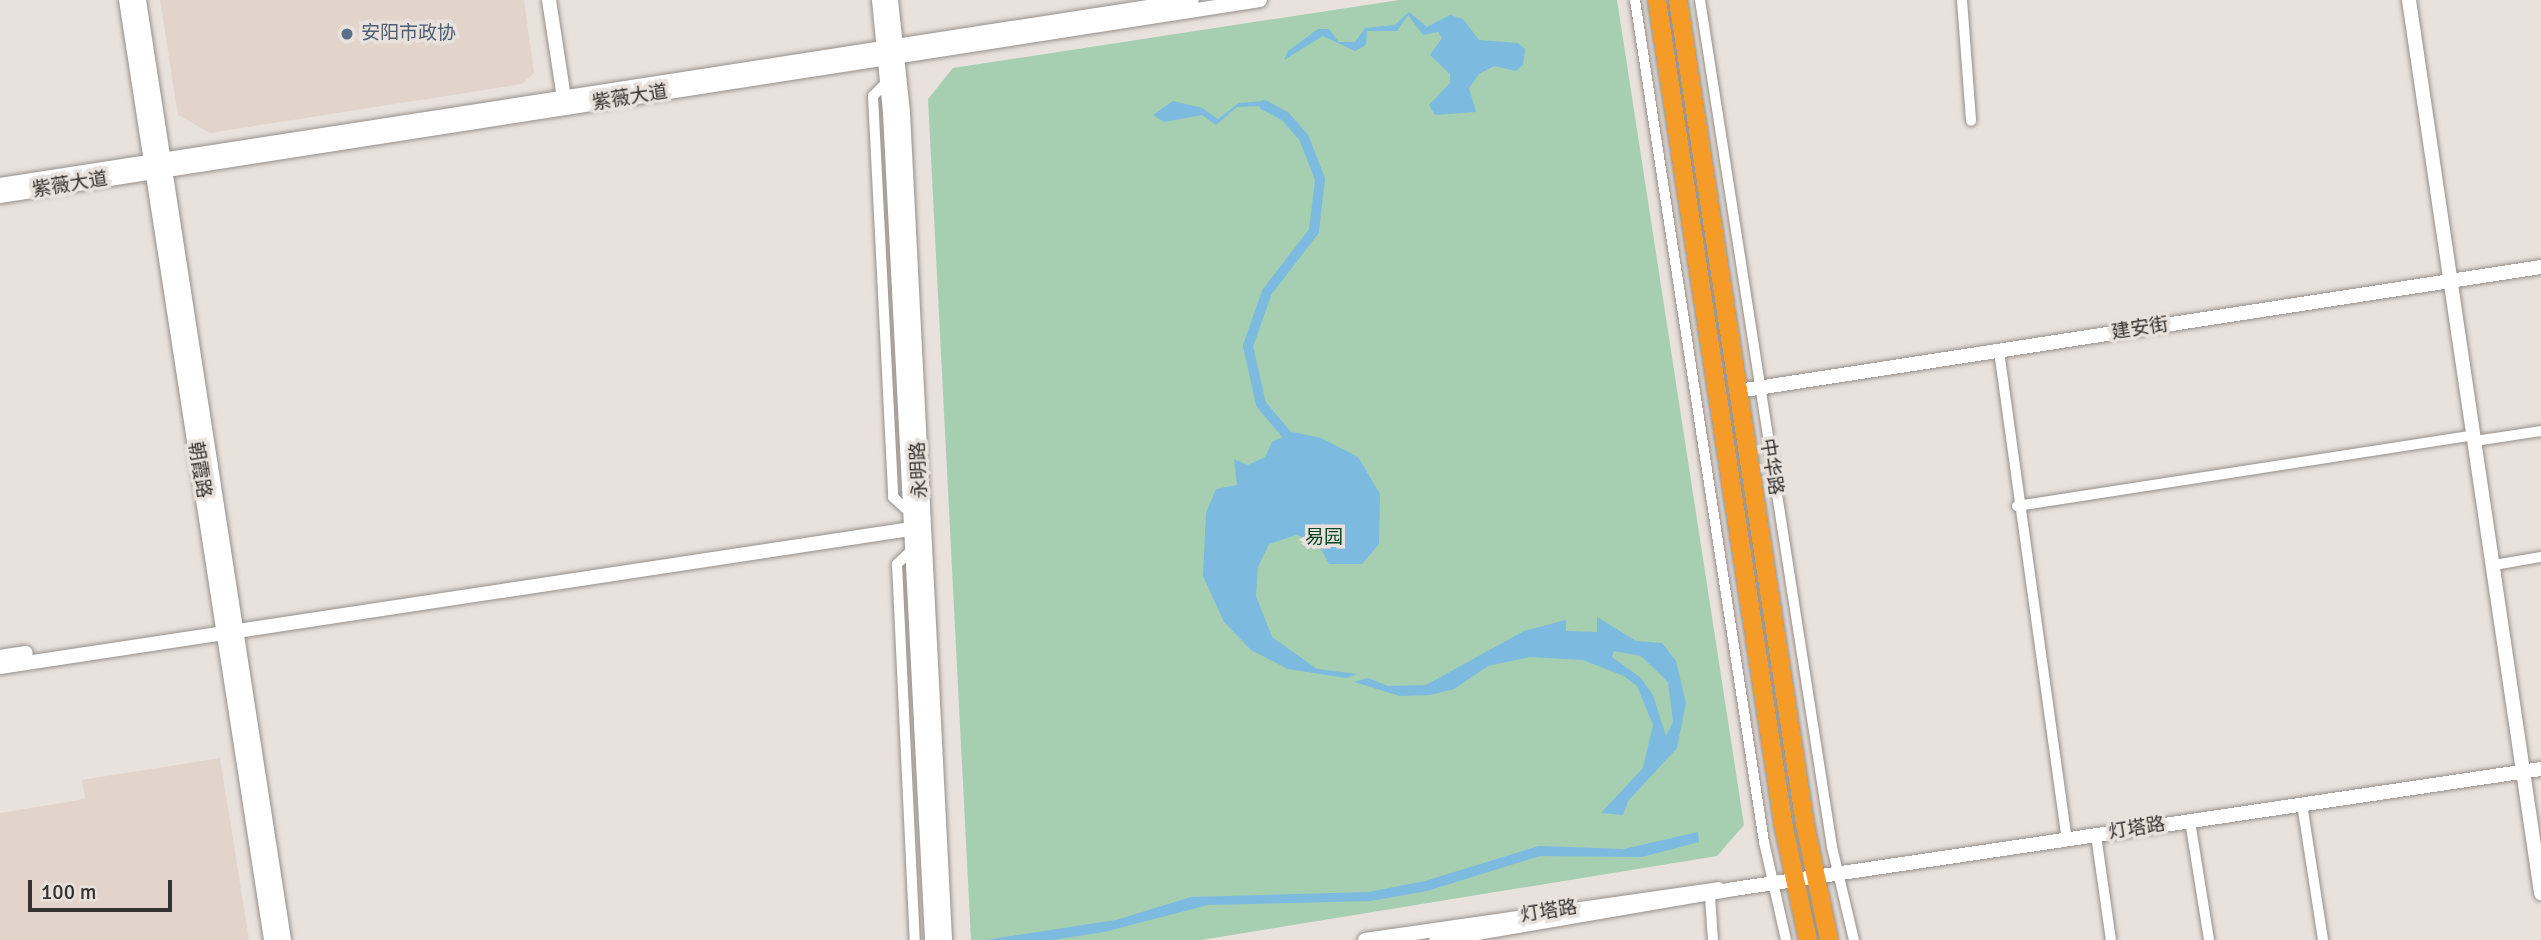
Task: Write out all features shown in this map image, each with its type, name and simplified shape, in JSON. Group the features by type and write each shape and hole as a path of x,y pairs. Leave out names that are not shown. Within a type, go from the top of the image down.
{"highway":[{"path":"1657,0 1794,880 1808,940"},
{"name":"中华路","path":"1678,0 1815,877 1829,940"}],"street":[{"name":"朝霞路","path":"126,0 158,166 229,626 271,940"},
{"name":"朝霞路","path":"139,0 158,166"},
{"path":"549,0 564,98"},
{"name":"永明路","path":"879,0 892,52 888,81 932,940"},
{"name":"永明路","path":"891,0 945,940"},
{"name":"紫薇大道","path":"0,185 158,166 892,52 1192,0"},
{"name":"紫薇大道","path":"0,196 158,166 564,98 1261,0"},
{"path":"1635,0 1773,884 1786,940"},
{"path":"1700,0 1838,874 1854,940"},
{"path":"1962,0 1971,121"},
{"path":"2409,0 2541,892"},
{"name":"建安街","path":"1738,391 2541,267"},
{"path":"1999,351 2017,506 2067,839"},
{"path":"2017,506 2475,438 2541,431"},
{"path":"0,657 229,626 910,521"},
{"path":"912,550 897,564 915,940"},
{"path":"2494,565 2541,557"},
{"name":"朝霞路","path":"229,626 284,940"},
{"path":"0,667 229,626"},
{"name":"灯塔路","path":"1365,940 1696,889 1734,889 1773,884 2541,769"},
{"path":"2302,804 2323,940"},
{"path":"2190,821 2209,940"},
{"path":"2096,835 2111,940"},
{"name":"灯塔路","path":"1436,940 1476,937 1710,896 1734,889"},
{"path":"1710,896 1713,940"}],"shaded area":[{"name":"安阳市政协","path":"160,0 524,0 534,73 522,84 210,133 178,115"},
{"path":"220,758 249,940 0,940 0,813 85,799 82,780"}],"green space":[{"name":"易园","path":"1399,0 1617,0 1744,825 1717,856 1201,940 971,940 928,99 953,68"}],"water":[{"path":"1409,12 1427,27 1450,15 1463,19 1479,40 1518,43 1525,49 1523,65 1516,71 1494,66 1479,74 1469,88 1476,112 1435,115 1429,105 1450,83 1450,74 1430,55 1442,38 1438,32 1423,35 1408,15 1397,31 1367,31 1366,45 1355,51 1323,36 1284,60 1288,51 1318,29 1329,29 1339,42 1355,42 1365,28 1395,25"},
{"path":"1173,101 1202,108 1218,119 1239,103 1266,101 1263,106 1237,107 1216,125 1202,115 1164,122 1153,115"},
{"path":"1293,432 1321,438 1358,457 1380,494 1379,544 1362,564 1329,564 1318,543 1296,535 1269,544 1258,567 1256,596 1272,637 1317,669 1358,674 1346,678 1288,669 1251,650 1224,622 1203,576 1206,513 1216,489 1237,485 1234,459 1248,465 1265,457 1272,442"},
{"path":"1597,617 1636,641 1662,643 1676,661 1686,703 1677,748 1628,801 1623,815 1601,813 1643,768 1653,725 1637,686 1624,676 1583,660 1530,657 1488,666 1454,689 1430,695 1400,696 1354,682 1368,678 1388,686 1426,685 1524,631 1566,620 1566,631 1597,632","holes":["1614,651 1641,656 1668,682 1673,722 1666,736 1653,695 1640,677 1612,657"]},
{"path":"1698,832 1699,842 1642,857 1540,856 1427,891 1370,901 1208,905 1104,932 1052,940 985,940 1116,920 1191,897 1369,892 1425,881 1539,846 1624,849"}],"waterway":[{"path":"1264,105 1285,116 1304,138 1320,179 1314,231 1267,292 1248,346 1261,404 1287,435"}],"place":[{"name":"安阳市政协","path":"347,34"}]}
